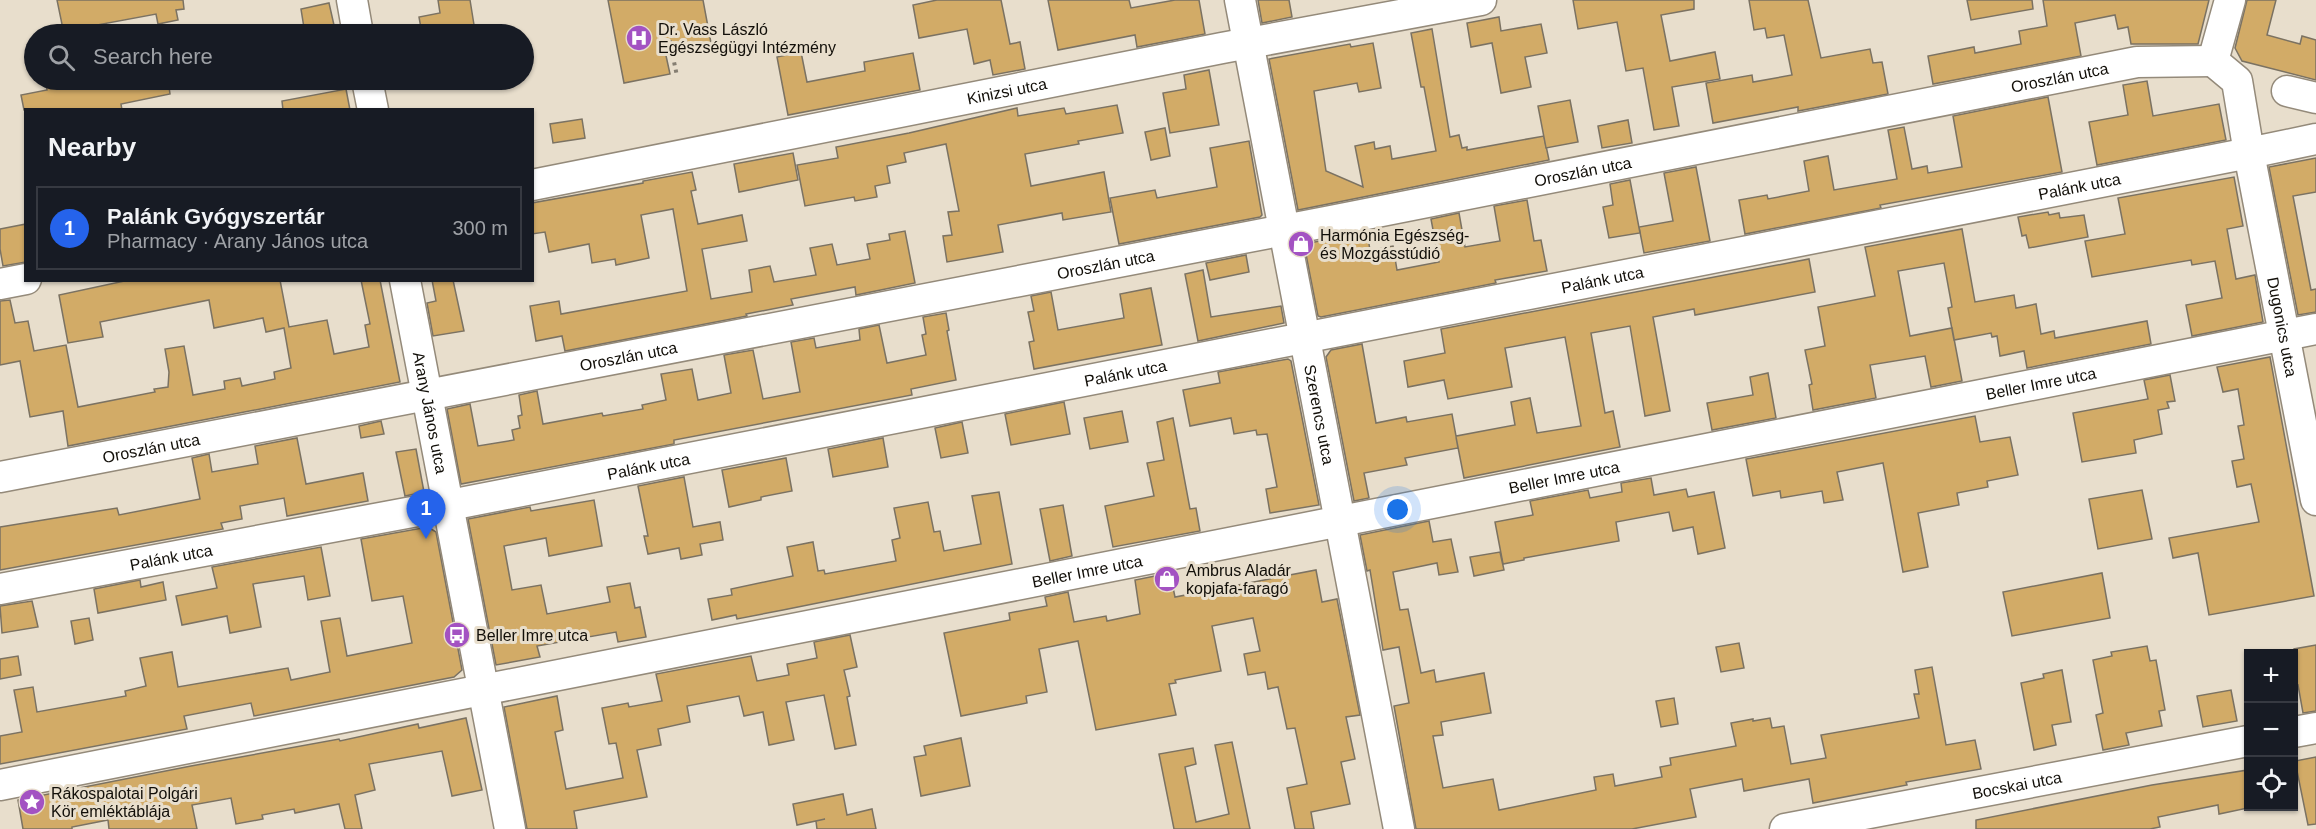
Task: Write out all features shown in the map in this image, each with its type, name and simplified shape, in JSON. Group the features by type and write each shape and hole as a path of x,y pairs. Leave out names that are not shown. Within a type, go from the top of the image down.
{"street":[{"path":"352,0 356,24"},
{"name":"Szerencs utca","path":"1240,0 1399,829"},
{"name":"Kinizsi utca","path":"534,185 1481,0"},
{"path":"2213,61 2230,0"},
{"name":"Dugonics utca","path":"2213,61 2237,81 2316,500"},
{"name":"Oroszlán utca","path":"0,477 1284,230 2136,62 2213,61"},
{"path":"369,90 373,108"},
{"path":"2288,91 2316,98"},
{"name":"Palánk utca","path":"0,589 448,505 2316,139"},
{"path":"0,284 24,279"},
{"name":"Arany János utca","path":"405,282 510,829"},
{"name":"Beller Imre utca","path":"0,785 2316,329"},
{"path":"2298,731 2316,728"},
{"name":"Bocskai utca","path":"1785,829 2244,742"}],"path":[{"path":"668,33 677,76"}],"building":[{"path":"57,0 183,0 184,9 176,10 178,20 158,24 156,14 102,24 62,24"},
{"path":"438,0 470,0 474,24 420,24 419,17 440,13"},
{"name":"Dr. Vass László Egészségügyi Intézmény","path":"608,0 703,0 711,43 665,51 670,74 624,83"},
{"path":"937,0 1001,0 1010,44 1020,42 1025,69 993,75 990,60 974,64 967,29 919,38 913,5"},
{"path":"1048,0 1129,0 1131,8 1175,0 1199,0 1205,34 1137,47 1135,35 1058,50"},
{"path":"1258,0 1289,0 1292,17 1262,23"},
{"path":"1573,0 1694,0 1694,9 1661,15 1670,61 1715,52 1720,79 1672,87 1679,126 1654,130 1643,68 1626,71 1617,22 1578,29"},
{"path":"1749,0 1808,0 1821,58 1870,49 1873,63 1882,62 1888,94 1798,111 1798,107 1713,123 1706,83 1752,75 1753,82 1792,75 1784,35 1767,38 1765,28 1754,30"},
{"path":"1967,0 2032,0 2033,9 1971,20"},
{"path":"2043,0 2209,0 2198,44 2131,44 2128,27 2118,29 2115,15 2075,23 2081,56 1933,84 1928,56 1974,47 1975,53 2021,44 2019,31 2047,26"},
{"path":"2247,0 2276,0 2267,35 2300,44 2302,36 2316,40 2316,80 2242,61 2235,48"},
{"path":"329,3 334,24 303,24 301,9"},
{"path":"1499,17 1501,31 1541,24 1547,53 1525,57 1531,87 1501,93 1492,43 1471,47 1467,23"},
{"path":"1432,29 1450,137 1459,135 1462,148 1467,147 1467,150 1544,136 1549,160 1298,210 1269,59 1350,44 1351,47 1373,43 1381,88 1359,92 1357,83 1314,91 1326,171 1363,187 1355,146 1374,142 1375,149 1390,146 1392,159 1436,151 1411,33"},
{"path":"801,52 807,82 865,71 864,62 913,53 920,90 788,115 777,57"},
{"path":"1209,70 1219,125 1170,133 1163,93 1186,89 1184,75"},
{"path":"2147,81 2153,116 2219,104 2226,140 2097,165 2089,122 2128,115 2123,85"},
{"path":"47,90 169,90 170,94 121,104 122,108 24,108 24,110 21,95"},
{"path":"346,90 350,108 283,108 282,101"},
{"path":"2048,97 2062,172 1880,205 1881,208 1745,234 1739,200 1767,195 1768,199 1809,191 1804,161 1828,156 1834,190 1897,179 1888,130 1904,127 1912,169 1927,166 1928,173 1962,167 1953,116"},
{"path":"1570,100 1578,142 1546,148 1538,106"},
{"path":"1117,105 1123,133 1025,154 1031,186 1104,172 1111,212 1063,220 1062,213 998,225 1003,252 947,262 943,236 952,235 948,212 959,211 946,144 904,153 906,162 887,166 890,183 875,186 877,197 855,201 854,197 805,206 797,165 838,158 836,147 1017,108 1018,116 1064,108 1066,114"},
{"path":"582,119 585,138 553,143 550,124"},
{"path":"1628,120 1632,143 1602,148 1598,126"},
{"path":"1165,128 1170,156 1151,160 1145,132"},
{"path":"1249,141 1262,215 1260,217 1119,244 1110,198 1155,190 1157,198 1217,187 1210,148"},
{"path":"793,153 798,180 739,192 734,164"},
{"path":"2316,158 2316,192 2293,196 2311,290 2316,289 2316,312 2298,315 2269,167"},
{"path":"1696,167 1710,241 1644,253 1639,227 1673,221 1664,173"},
{"path":"692,172 696,190 691,191 698,224 742,215 747,241 702,249 711,299 752,292 749,270 770,266 774,282 816,275 810,248 832,244 837,265 870,259 867,244 890,240 889,234 905,231 915,283 856,295 855,287 791,299 793,305 746,314 747,316 565,351 562,336 536,341 530,306 559,301 561,314 687,291 673,209 641,215 649,258 616,265 615,259 592,263 589,244 549,252 545,232 534,234 534,203 643,183 643,181"},
{"path":"2234,177 2243,226 2227,229 2236,279 2255,275 2263,322 2192,336 2186,305 2222,298 2215,261 2192,265 2191,260 2092,277 2085,241 2125,234 2118,198"},
{"path":"1630,180 1640,233 1609,238 1603,207 1613,205 1610,184"},
{"path":"1527,200 1534,241 1541,240 1547,271 1495,280 1496,283 1318,316 1304,244 1367,232 1370,250 1393,246 1397,270 1439,262 1431,219 1459,213 1465,247 1500,241 1494,206"},
{"path":"2048,212 2049,215 2059,213 2060,218 2084,215 2088,237 2029,248 2026,235 2022,236 2018,217"},
{"path":"24,224 24,262 3,266 0,229"},
{"path":"1962,229 1975,302 2014,295 2016,308 2036,304 2041,334 2054,331 2055,338 2147,321 2151,344 2027,368 2024,351 2000,356 1997,336 1992,337 1991,333 1954,340 1962,381 1931,387 1925,356 1870,365 1876,398 1813,410 1809,385 1812,384 1805,350 1825,346 1818,307 1875,296 1865,247","holes":["1944,263 1952,307 1948,308 1952,328 1910,336 1898,271"]},
{"path":"1246,255 1249,272 1210,280 1206,263"},
{"path":"1809,259 1815,292 1695,315 1694,309 1653,317 1670,411 1645,416 1630,326 1591,333 1605,413 1613,411 1620,447 1464,478 1456,437 1458,448 1405,458 1407,465 1364,473 1369,498 1354,501 1326,357 1331,350 1362,344 1376,423 1406,417 1407,422 1452,414 1456,436 1515,425 1511,402 1530,398 1537,433 1581,426 1565,337 1505,348 1512,387 1448,399 1444,380 1408,387 1404,361 1445,353 1441,329"},
{"path":"1203,270 1211,317 1281,306 1284,323 1198,341 1185,274"},
{"path":"120,282 280,282 289,327 327,320 334,354 369,347 365,325 370,324 361,282 380,282 400,382 68,446 63,411 30,417 20,361 0,365 0,301 10,300 15,323 28,321 34,351 66,345 78,407 155,392 154,389 168,387 169,372 165,349 184,346 193,395 225,389 224,381 240,378 242,386 275,379 274,372 291,368 284,328 266,332 263,318 214,328 209,300 100,322 103,337 68,343 59,295"},
{"path":"432,282 453,282 464,331 433,336 427,303 436,301"},
{"path":"1151,288 1162,345 1034,369 1029,342 1034,341 1028,312 1034,311 1031,296 1051,292 1058,330 1124,318 1120,294"},
{"path":"946,313 956,380 911,389 912,395 674,440 674,444 461,484 447,409 470,404 478,446 514,440 512,430 520,428 518,416 522,415 519,395 537,391 543,424 602,413 603,416 643,409 642,405 666,400 661,374 692,369 698,400 731,393 724,355 753,350 763,399 800,392 791,342 814,338 816,348 860,340 859,329 879,325 887,363 926,355 922,335 926,334 923,317"},
{"path":"2270,357 2314,596 2209,615 2198,553 2173,558 2169,538 2259,522 2251,484 2237,487 2232,461 2244,459 2238,426 2244,425 2238,389 2223,392 2217,367"},
{"path":"1288,359 1291,361 1319,505 1270,513 1266,489 1277,487 1267,434 1257,435 1256,430 1234,434 1231,418 1190,426 1183,390 1220,383 1218,372"},
{"path":"1768,373 1776,418 1712,430 1707,403 1753,395 1750,377"},
{"path":"2170,375 2175,401 2167,402 2169,408 2158,410 2162,434 2134,440 2136,453 2082,462 2073,413 2148,399 2144,380"},
{"path":"1064,402 1070,434 1011,445 1005,414"},
{"path":"1122,411 1128,442 1090,449 1084,418"},
{"path":"1975,416 1980,442 2010,437 2018,475 1987,481 1988,487 1957,493 1959,505 1918,513 1928,567 1903,572 1883,463 1837,472 1843,500 1824,503 1822,491 1781,498 1780,491 1753,496 1746,459"},
{"path":"1173,418 1190,509 1196,508 1200,531 1113,547 1105,506 1154,496 1147,463 1164,460 1157,422"},
{"path":"381,421 384,434 361,438 359,426"},
{"path":"962,422 968,453 941,458 935,428"},
{"path":"297,438 306,484 363,473 368,501 287,516 284,498 240,506 242,519 221,523 223,529 0,570 0,527 117,508 119,515 200,499 192,458 209,454 212,472 258,464 255,446"},
{"path":"883,438 888,467 833,477 828,449"},
{"path":"416,449 424,492 405,496 396,452"},
{"path":"786,458 792,491 761,497 761,500 729,507 722,470"},
{"path":"684,477 693,527 720,522 723,540 700,544 702,555 681,559 679,548 648,554 644,536 648,536 638,486"},
{"path":"1651,478 1654,495 1686,489 1688,497 1714,492 1725,548 1698,554 1693,527 1673,531 1669,512 1616,522 1619,541 1524,558 1524,560 1503,564 1495,522 1533,515 1530,501 1588,490 1590,498 1622,492 1621,483"},
{"path":"2142,490 2152,539 2098,549 2089,499"},
{"path":"999,492 1012,564 737,619 736,615 712,620 708,599 732,595 731,589 793,576 787,547 813,542 818,571 824,570 825,574 896,561 892,540 900,538 894,508 928,502 934,532 940,531 944,551 981,544 972,496"},
{"path":"594,500 602,546 549,556 546,538 504,546 512,590 541,585 547,614 610,602 607,587 630,583 635,608 640,607 646,637 618,642 616,632 537,646 540,657 496,665 468,519 530,507 531,511"},
{"path":"1063,505 1072,556 1050,561 1040,509"},
{"path":"1429,521 1433,542 1451,539 1458,572 1439,575 1437,563 1393,572 1400,610 1408,609 1421,673 1434,670 1436,682 1484,673 1491,713 1441,722 1443,735 1433,736 1443,788 1493,779 1499,810 1596,790 1594,777 1613,774 1615,786 1662,777 1660,767 1671,765 1670,758 1736,746 1731,723 1753,719 1753,721 1770,718 1772,728 1784,726 1791,764 1826,758 1821,735 1919,718 1914,694 1919,694 1915,670 1932,667 1946,745 1975,740 1981,769 1906,782 1907,785 1813,803 1809,779 1744,791 1742,779 1690,789 1696,817 1632,829 1416,829 1394,706 1409,703 1399,647 1383,650 1370,570 1367,571 1360,535"},
{"path":"428,527 436,532 462,670 454,677 254,716 251,703 184,716 187,729 0,764 0,736 22,732 14,690 33,687 37,712 126,696 125,691 146,686 140,658 172,652 178,687 288,668 291,680 330,672 321,621 340,618 347,656 412,643 403,596 372,601 361,539"},
{"path":"321,547 330,596 308,600 304,576 253,584 261,627 230,633 227,616 182,625 176,596 217,588 212,567"},
{"path":"1500,552 1504,570 1474,576 1470,557"},
{"path":"1316,570 1322,602 1337,599 1360,715 1346,717 1355,759 1341,762 1350,804 1311,812 1314,829 1295,829 1287,788 1307,784 1295,728 1287,729 1278,687 1268,689 1265,672 1248,675 1244,654 1260,651 1253,618 1212,626 1221,671 1175,680 1176,683 1169,684 1176,715 1096,730 1078,641 1039,649 1047,692 1026,696 1027,703 961,716 944,633 1010,620 1009,613 1047,606 1045,597 1068,592 1074,622 1106,616 1107,621 1140,614 1135,580 1170,573 1175,597"},
{"path":"2102,573 2110,618 2012,636 2003,592"},
{"path":"140,580 141,587 163,582 166,600 98,613 94,589"},
{"path":"32,601 38,627 2,633 0,606"},
{"path":"89,618 93,640 75,644 71,621"},
{"path":"850,635 857,667 844,670 850,696 847,697 856,745 835,749 824,695 786,702 794,740 769,745 763,712 744,716 739,696 687,706 690,722 658,729 661,745 637,750 647,797 574,811 577,829 527,829 504,707 557,696 563,730 555,732 566,789 623,778 616,743 609,744 602,708 628,703 629,707 662,701 656,674 751,656 757,681 789,675 787,664 817,658 814,642"},
{"path":"1739,643 1744,668 1721,672 1716,647"},
{"path":"2316,645 2316,711 2303,713 2298,685 2298,649 2294,649"},
{"path":"2147,646 2150,661 2156,660 2165,710 2159,711 2162,726 2126,733 2129,745 2103,750 2096,715 2103,713 2093,660 2112,656 2111,652"},
{"path":"18,656 21,675 0,679 0,659"},
{"path":"2062,670 2071,722 2052,725 2056,745 2034,750 2021,683 2044,678 2043,674"},
{"path":"2231,690 2237,721 2203,727 2197,696"},
{"path":"1674,698 1678,724 1661,727 1656,701"},
{"path":"466,718 482,790 452,796 442,751 369,764 375,790 355,795 362,829 345,829 339,804 295,813 294,809 262,815 263,819 236,824 231,798 192,805 197,829 109,829 108,820 72,827 72,829 23,829 18,800 191,766 339,739 340,741 418,724 419,728"},
{"path":"961,738 970,786 921,796 914,757 926,755 924,746"},
{"path":"1232,742 1250,829 1174,829 1159,754 1193,748 1196,764 1185,767 1196,822 1229,814 1215,745"},
{"path":"2316,757 2316,824 2308,825 2298,776 2298,760"},
{"path":"2244,771 2244,809 2219,814 2218,805 2158,817 2160,827 2150,829 1976,829 1976,820 2152,785"},
{"path":"843,794 847,815 872,809 876,829 817,829 816,821 825,819 797,825 793,804"}],"place":[{"name":"Dr. Vass László Egészségügyi Intézmény","path":"639,38"},
{"name":"Harmónia Egészség- és Mozgásstúdió","path":"1301,244"},
{"name":"Palánk Gyógyszertár","path":"426,539"},
{"name":"Ambrus Aladár kopjafa-faragó","path":"1167,579"},
{"name":"Beller Imre utca","path":"457,635"},
{"name":"Rákospalotai Polgári Kör emléktáblája","path":"32,802"}]}
